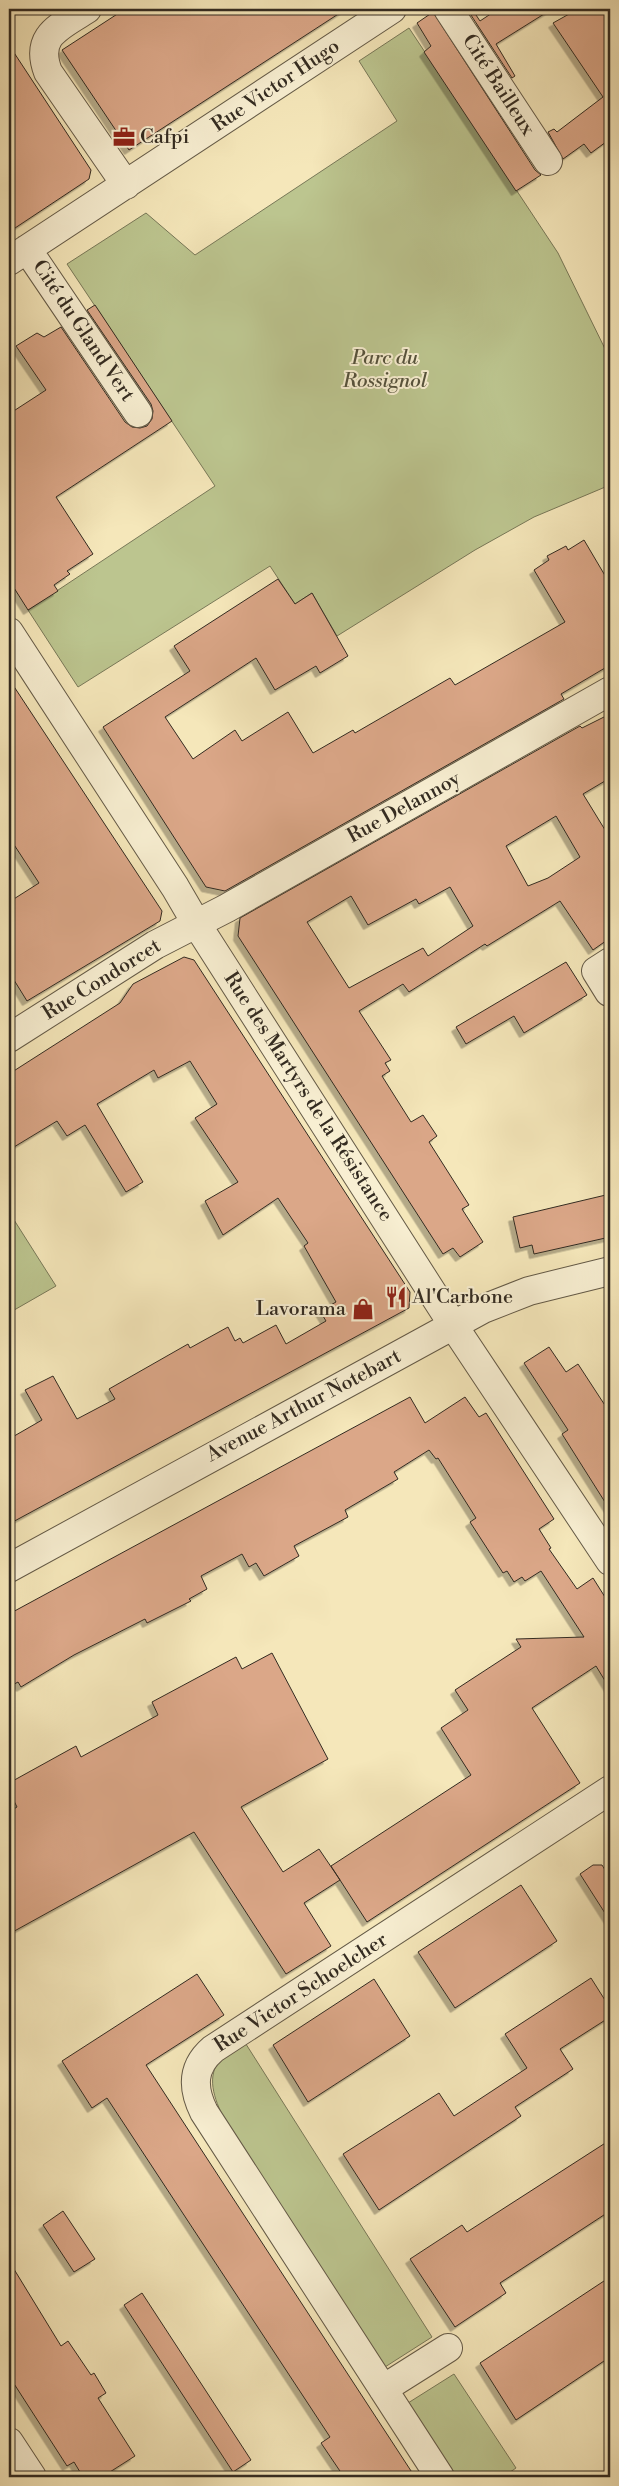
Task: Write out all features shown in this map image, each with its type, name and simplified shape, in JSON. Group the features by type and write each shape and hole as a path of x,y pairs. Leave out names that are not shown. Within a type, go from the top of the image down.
{"street":[{"path":"86,9 51,34 43,46 42,57 48,72 126,185"},
{"name":"Rue Victor Hugo","path":"18,255 392,9"},
{"name":"Cité Bailleux","path":"448,9 548,161"},
{"name":"Cité du Gland Vert","path":"18,255 138,414"},
{"name":"Rue des Martyrs de la Résistance","path":"9,632 175,887 196,923 453,1325 610,1560"},
{"name":"Rue Delannoy","path":"196,923 610,691"},
{"name":"Rue Condorcet","path":"9,1038 155,945 196,923"},
{"path":"609,992 596,971 610,962"},
{"name":"Avenue Arthur Notebart","path":"9,1568 453,1325 512,1296 610,1271"},
{"name":"Rue Victor Schoelcher","path":"440,2477 204,2112 195,2089 195,2076 198,2066 213,2049 240,2030 610,1790"},
{"path":"383,2389 448,2348"},
{"path":"9,2442 32,2477"}],"green space":[{"name":"Parc du Rossignol","path":"409,28 558,253 610,359 610,485 534,517 475,550 337,636 312,593 295,604 270,566 78,687 28,610 215,486 67,264 146,213 195,255 397,121 359,61"},
{"path":"9,1212 56,1286 9,1313"},
{"path":"244,2041 432,2337 385,2367 225,2121 214,2092 213,2076 215,2068 224,2055"},
{"path":"454,2374 516,2468 503,2477 457,2477 408,2403"}],"building":[{"path":"125,9 346,9 129,150 62,50"},
{"path":"467,9 472,9 480,21 498,9 552,9 496,44 515,76 512,78"},
{"path":"578,9 610,9 610,139 591,153 584,144 563,159 548,132 554,129 557,132 603,97 553,23"},
{"path":"433,12 535,170 541,175 516,191 424,52 431,46 417,23"},
{"path":"9,45 91,170 89,179 9,232"},
{"path":"95,305 172,421 56,497 93,554 67,571 70,574 54,585 58,591 28,610 9,580 9,414 46,390 16,346 37,333 44,337 61,327 125,422 132,427 140,428 147,426 152,419 153,411 151,404 87,310"},
{"path":"584,540 610,584 610,665 561,694 564,699 225,891 206,887 103,727 190,671 174,646 278,579 295,604 312,593 348,656 320,673 316,666 275,690 256,658 165,717 193,759 235,730 242,741 288,712 313,753 353,730 355,733 450,678 455,685 565,622 534,570 549,560 547,556 566,546 568,550"},
{"path":"9,679 162,911 160,921 27,1001 9,972 9,902 39,883 9,837"},
{"path":"610,714 610,778 583,794 610,838 610,938 593,950 560,901 487,946 485,944 409,992 403,984 359,1011 391,1060 385,1063 390,1071 382,1076 411,1122 423,1115 437,1136 429,1142 469,1205 462,1209 483,1242 460,1257 453,1248 443,1254 238,936 240,918 580,726 582,728","holes":["556,816 580,857 548,878 528,886 506,846","450,887 473,926 428,956 423,948 349,988 307,922 351,896 368,925 416,899 419,904"]},
{"path":"184,957 194,960 410,1292 409,1308 9,1524 9,1439 42,1420 25,1390 53,1376 77,1419 115,1399 109,1389 188,1344 190,1348 228,1327 235,1341 240,1338 243,1343 276,1325 286,1344 326,1321 320,1311 336,1302 304,1246 308,1243 278,1198 223,1235 205,1201 238,1182 195,1118 217,1104 190,1061 158,1078 154,1070 97,1104 143,1182 126,1192 85,1125 67,1136 57,1121 9,1150 9,1074 120,1003 133,984"},
{"path":"566,962 587,995 524,1033 514,1016 466,1044 456,1027"},
{"path":"610,1194 610,1237 534,1254 532,1245 520,1248 513,1217"},
{"path":"549,1347 566,1372 578,1364 610,1413 610,1510 562,1434 568,1430 524,1363"},
{"path":"410,1397 425,1423 465,1397 479,1417 486,1413 554,1519 539,1529 551,1548 549,1549 577,1589 593,1578 610,1605 610,1689 596,1666 532,1708 580,1783 367,1922 331,1866 471,1775 441,1728 468,1710 455,1690 521,1647 516,1639 584,1637 541,1571 525,1581 522,1577 514,1582 507,1571 503,1573 470,1522 476,1518 438,1458 436,1459 429,1450 394,1472 398,1479 345,1510 348,1517 294,1546 299,1556 264,1576 256,1563 249,1567 242,1554 201,1576 207,1589 189,1599 191,1601 147,1623 145,1619 74,1655 21,1687 18,1682 9,1687 9,1614"},
{"path":"272,1653 328,1759 241,1807 283,1872 319,1849 340,1880 304,1903 331,1946 286,1974 194,1832 9,1934 9,1812 17,1807 9,1791 9,1783 76,1746 81,1757 158,1715 152,1702 236,1657 242,1669"},
{"path":"593,1865 602,1865 610,1878 610,1921 580,1874"},
{"path":"521,1885 557,1941 455,2008 418,1952"},
{"path":"197,1974 224,2015 146,2065 415,2477 344,2477 321,2443 330,2437 107,2098 92,2108 62,2061"},
{"path":"591,1978 610,2008 610,2017 560,2049 573,2069 515,2107 521,2116 379,2210 343,2154 439,2093 454,2116 527,2068 505,2034"},
{"path":"374,1979 410,2036 308,2102 273,2045"},
{"path":"610,2140 610,2211 500,2283 506,2293 455,2327 410,2259 462,2225 467,2232"},
{"path":"63,2211 95,2259 74,2272 43,2225"},
{"path":"9,2261 61,2346 68,2341 91,2375 94,2373 106,2393 98,2398 135,2456 102,2477 83,2477 74,2462 67,2466 9,2376"},
{"path":"610,2277 610,2357 516,2420 480,2363"},
{"path":"142,2293 251,2460 233,2472 124,2305"}],"place":[{"name":"Cafpi","path":"124,137"},
{"name":"Al'Carbone","path":"396,1297"},
{"name":"Lavorama","path":"363,1309"}]}
